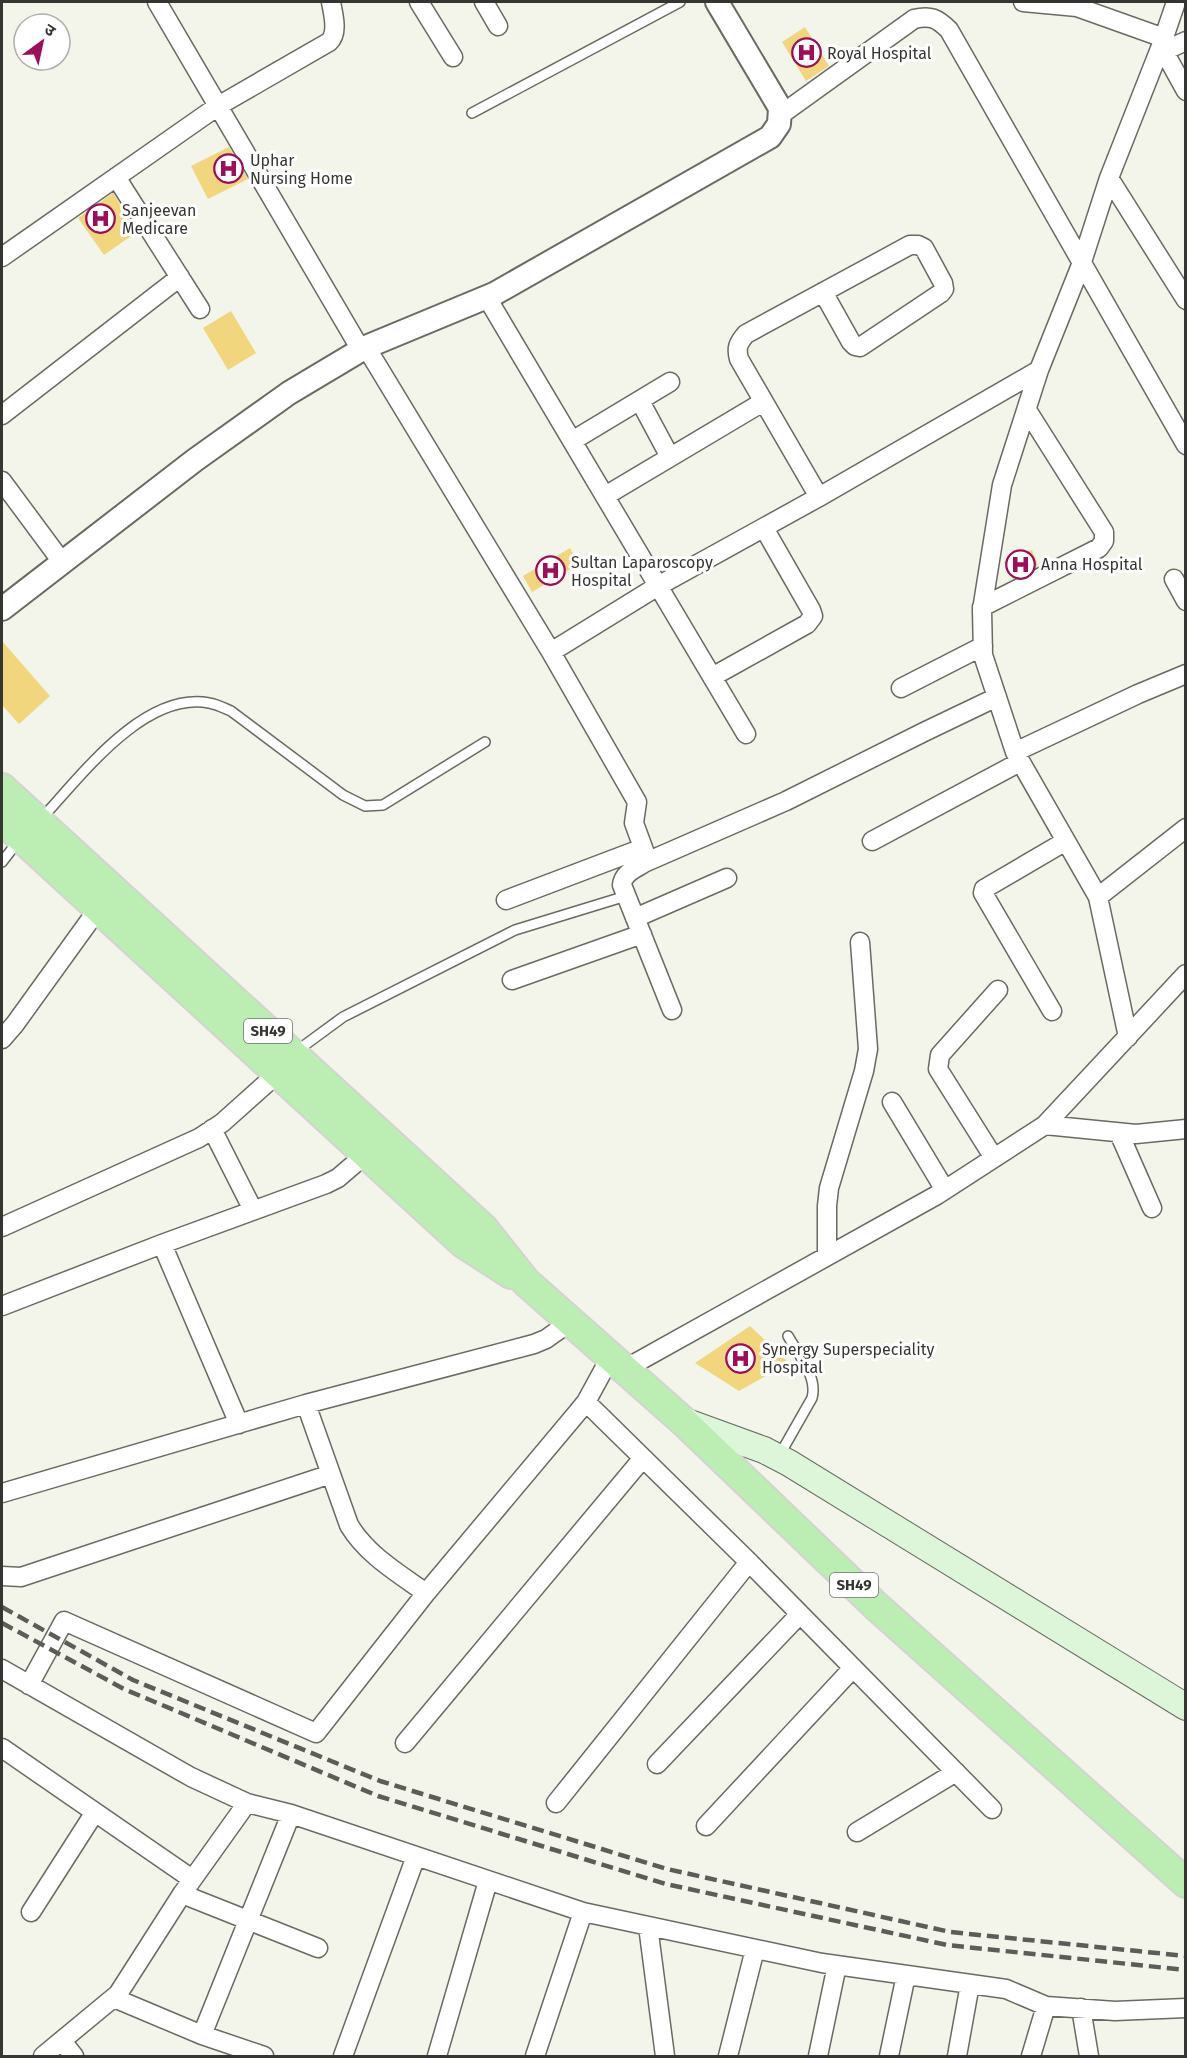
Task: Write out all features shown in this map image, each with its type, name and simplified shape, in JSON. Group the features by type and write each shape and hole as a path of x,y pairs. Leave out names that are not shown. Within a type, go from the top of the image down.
{"main road":[{"name":"SH49","path":"2,788 24,828 98,909 483,1228 526,1282 683,1421 876,1606 1185,1883"},
{"name":"SH49","path":"24,828 285,1064 366,1154 463,1243 526,1282"},
{"path":"683,1421 778,1457 1185,1707"}],"street":[{"path":"157,2 364,349 551,652 637,802 634,823 644,855"},
{"path":"2,257 219,106 333,38 335,32 331,2"},
{"path":"419,2 453,57"},
{"path":"484,2 498,26"},
{"path":"2,609 204,453 289,393 364,349 486,296 770,137 779,124 780,108 717,2"},
{"path":"1023,2 1077,7 1163,45 1185,41"},
{"path":"1128,1037 1098,897 1018,757 983,655 982,607 1002,485 1039,370 1081,265 1110,178 1163,45 1176,2"},
{"path":"779,116 928,9 949,30 1185,445"},
{"path":"1163,45 1185,91"},
{"path":"116,177 200,309"},
{"path":"1110,178 1185,300"},
{"path":"819,497 739,359 736,349 740,340 746,334 823,292 910,245 924,248 944,289 860,347 850,342 823,292"},
{"path":"2,415 180,277"},
{"path":"486,296 746,734"},
{"path":"551,652 658,586 819,497 1039,370"},
{"path":"572,441 670,382"},
{"path":"640,400 670,457"},
{"path":"604,496 763,402"},
{"path":"982,607 1099,548 1104,541 1104,532 1027,410"},
{"path":"2,481 62,562"},
{"path":"712,677 807,624 813,616 812,610 764,528"},
{"path":"1174,579 1185,601"},
{"path":"902,688 982,646"},
{"path":"872,841 1018,757 1138,694 1185,674"},
{"path":"506,900 644,855 786,801 997,697"},
{"path":"1098,897 1185,828"},
{"path":"1052,1011 983,893 984,889 1066,841"},
{"path":"644,855 622,879 622,885 672,1010"},
{"path":"512,980 638,926 727,878"},
{"path":"2,1039 98,909"},
{"path":"827,1256 829,1188 864,1071 868,1050 860,942"},
{"path":"29,1685 64,1621 316,1733 426,1593 617,1364 827,1256 945,1190 1045,1125 1185,974"},
{"path":"994,1158 938,1069 938,1062 940,1056 998,990"},
{"path":"2,1227 199,1138 222,1123 285,1064"},
{"path":"892,1102 945,1190"},
{"path":"1045,1125 1136,1134 1185,1129"},
{"path":"212,1129 253,1210"},
{"path":"1119,1133 1152,1208"},
{"path":"2,1306 326,1184 338,1178 366,1154"},
{"path":"162,1244 239,1424"},
{"path":"2,1493 306,1404 534,1344 546,1339 570,1322"},
{"path":"586,1402 749,1562 992,1809"},
{"path":"306,1404 349,1525 357,1539 367,1550 426,1593"},
{"path":"405,1743 643,1458"},
{"path":"2,1576 21,1576 331,1474"},
{"path":"556,1803 749,1562"},
{"path":"657,1764 800,1614"},
{"path":"706,1826 854,1668"},
{"path":"2,1669 190,1777 247,1803 291,1814 583,1912 837,1965 1006,1989 1041,2004 1115,2011 1185,2008"},
{"path":"2,1748 95,1812 187,1887 249,1921 318,1948"},
{"path":"857,1832 956,1772"},
{"path":"44,2056 114,1998 187,1887 247,1803"},
{"path":"32,1912 95,1812"},
{"path":"202,2035 291,1814"},
{"path":"343,2056 416,1856"},
{"path":"437,2056 488,1881"},
{"path":"538,2056 583,1912"},
{"path":"648,1926 665,2056"},
{"path":"728,2056 755,1949"},
{"path":"818,2056 837,1965"},
{"path":"889,2056 906,1975"},
{"path":"957,2056 970,1984"},
{"path":"114,1998 202,2035 264,2056"},
{"path":"1031,2056 1041,2004"},
{"path":"1081,2008 1089,2056"},
{"path":"62,2041 74,2056"}],"lane":[{"path":"472,113 680,2"},
{"path":"2,862 24,828 122,734 149,715 170,707 188,703 209,703 231,711 343,795 365,806 384,805 485,742"},
{"path":"285,1064 343,1017 515,930 626,896"},
{"path":"778,1457 812,1398 814,1389 813,1379 788,1335"}],"building":[{"path":"805,27 829,66 806,81 782,42"},
{"path":"229,147 248,179 208,199 191,166"},
{"path":"113,193 137,232 104,255 78,218"},
{"path":"231,311 256,353 228,370 203,328"},
{"path":"570,548 579,564 532,592 523,576"},
{"path":"1032,550 1038,566 1012,579 1004,562"},
{"path":"2,641 50,696 19,724 2,705"},
{"path":"750,1326 789,1363 739,1391 695,1363"}],"railway":[{"path":"2,1607 133,1680 380,1781 667,1869 950,1932 1186,1956"},
{"path":"2,1623 124,1689 378,1796 666,1884 947,1945 1186,1970"}],"place":[{"name":"Royal Hospital","path":"806,53"},
{"name":"Uphar Nursing Home","path":"229,169"},
{"name":"Sanjeevan Medicare","path":"101,219"},
{"name":"Anna Hospital","path":"1020,564"},
{"name":"Sultan Laparoscopy Hospital","path":"550,571"},
{"name":"Synergy Superspeciality Hospital","path":"741,1358"}]}
